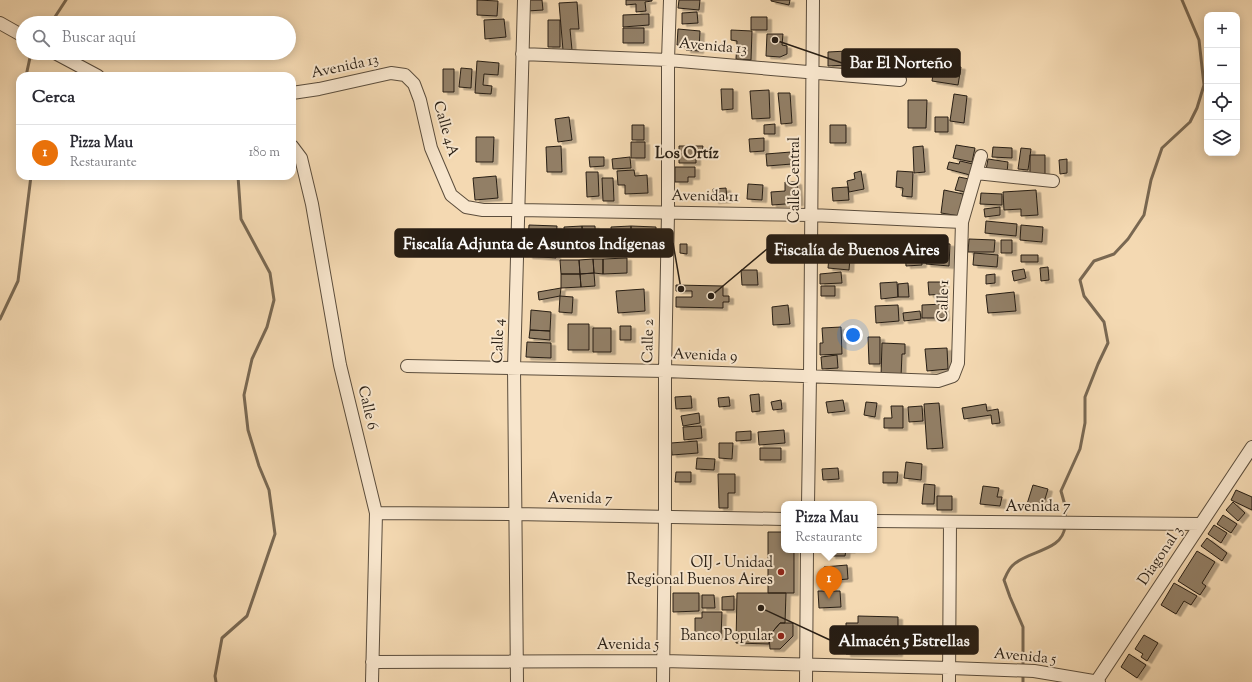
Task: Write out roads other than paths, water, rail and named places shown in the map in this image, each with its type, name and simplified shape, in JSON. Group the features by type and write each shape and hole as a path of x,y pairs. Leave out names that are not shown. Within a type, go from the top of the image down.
{"street":[{"name":"Calle 4","path":"517,682 514,368 524,0"},
{"name":"Calle 2","path":"663,682 665,371 668,213 668,60 670,0"},
{"name":"Calle Central","path":"808,501 813,0"},
{"path":"0,23 16,32"},
{"name":"Avenida 13","path":"522,54 668,60 812,71 900,80"},
{"path":"68,60 91,72"},
{"name":"Avenida 13","path":"296,92 319,89 391,73 405,75"},
{"name":"Calle 4A","path":"405,75 414,84 420,100 431,148 451,195"},
{"name":"Calle 6","path":"296,151 301,158 312,204 340,365 376,514 372,682"},
{"name":"Calle 1","path":"953,376 958,363 962,222 981,156"},
{"path":"976,173 1053,181"},
{"name":"Avenida 11","path":"451,195 466,207 483,210 811,215 962,222"},
{"name":"Avenida 9","path":"407,366 665,371 938,381 953,376"},
{"name":"Diagonal 3","path":"1097,682 1252,447"},
{"name":"Avenida 7","path":"376,514 515,514 781,519"},
{"name":"Avenida 7","path":"877,520 1201,524"},
{"path":"950,522 950,682"},
{"path":"806,682 807,553"},
{"name":"Avenida 5","path":"372,662 663,661 806,664 1034,671 1097,682"}],"waterway":[{"path":"56,16 66,0"},
{"path":"1065,520 1066,509 1061,491 1080,449 1085,423 1085,397 1108,343 1104,322 1084,296 1080,280 1094,261 1114,254 1128,239 1144,215 1151,180 1162,148 1190,122 1197,108 1204,85 1199,40 1182,0"},
{"path":"27,72 29,60"},
{"path":"0,319 18,281 31,180"},
{"path":"216,682 215,676 222,638 247,616 275,534 269,490 259,466 248,430 244,395 252,359 267,327 274,300 270,273 241,219 238,180"},
{"path":"1023,668 1023,627 1004,580 1008,571 1019,561 1051,546 1058,541 1063,535 1065,526"},
{"path":"1023,673 1023,682"}],"place":[{"name":"Bar El Norteño","path":"775,40"},
{"name":"Fiscalía Adjunta de Asuntos Indígenas","path":"681,289"},
{"name":"Fiscalía de Buenos Aires","path":"711,296"},
{"name":"OIJ - Unidad Regional Buenos Aires","path":"781,572"},
{"name":"Pizza Mau","path":"829,599"},
{"name":"Almacén 5 Estrellas","path":"761,608"},
{"name":"Banco Popular","path":"781,636"}],"district":[{"name":"Los Ortíz","path":"687,154"}]}
